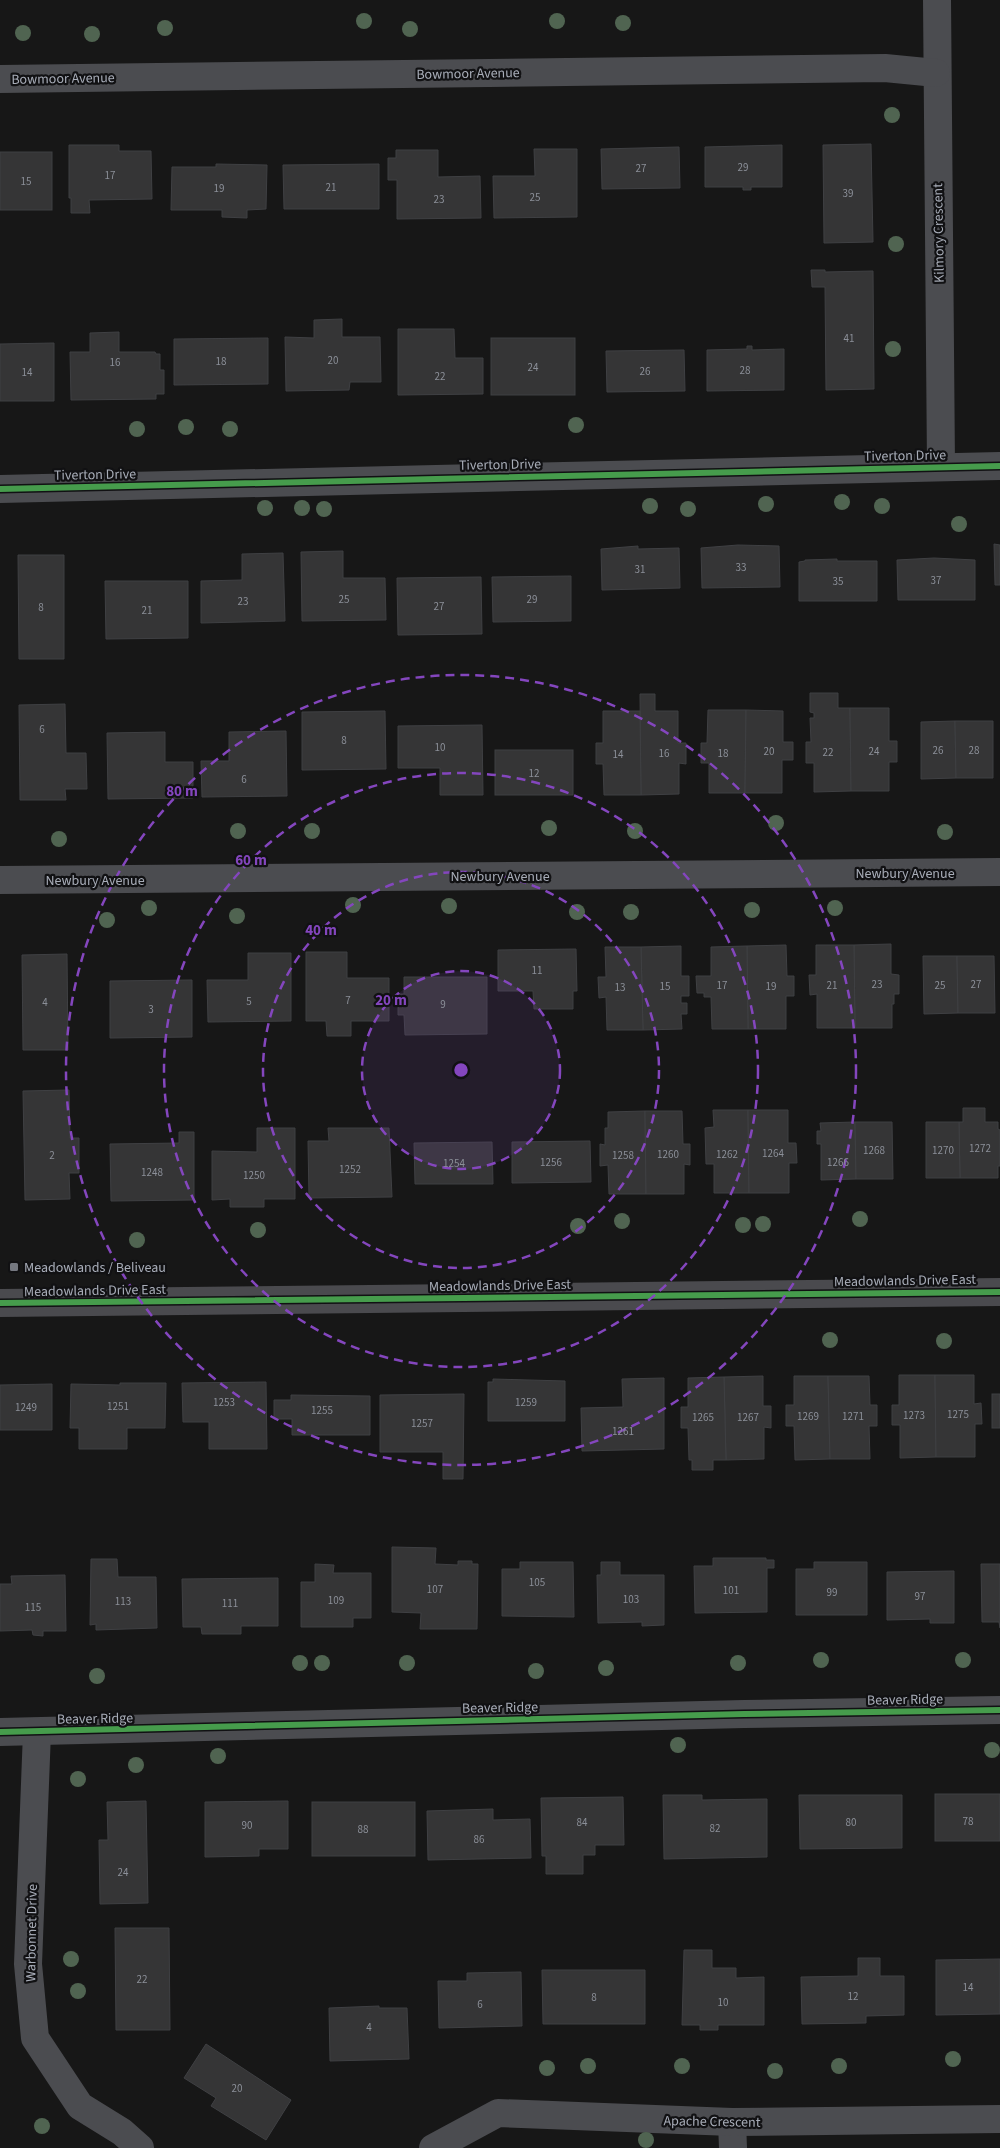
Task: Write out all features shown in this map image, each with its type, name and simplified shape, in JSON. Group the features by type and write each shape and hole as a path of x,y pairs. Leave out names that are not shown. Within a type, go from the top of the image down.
{"main road":[{"name":"Meadowlands Drive East","path":"0,1303 1000,1292"}],"street":[{"name":"Kilmory Crescent","path":"937,0 936,73 941,466"},
{"name":"Bowmoor Avenue","path":"0,79 885,68 936,73"},
{"name":"Tiverton Drive","path":"0,489 1000,466"},
{"name":"Newbury Avenue","path":"0,880 1000,872"},
{"name":"Beaver Ridge","path":"0,1732 744,1714 1000,1710"},
{"name":"Warbonnet Drive","path":"37,1732 28,1964 35,2038 80,2106 122,2132 140,2148"},
{"name":"Apache Crescent","path":"433,2148 498,2113 732,2135 1000,2119"}],"building":[{"path":"871,144 873,242 824,243 823,145"},
{"path":"69,145 119,145 119,151 151,151 152,199 89,200 90,213 71,213 71,198 69,198"},
{"path":"782,145 782,187 751,187 751,190 743,190 743,187 705,187 705,147"},
{"path":"679,147 680,188 602,189 601,149"},
{"path":"534,149 577,149 577,217 494,218 493,176 535,176"},
{"path":"396,150 438,150 438,177 480,176 481,218 397,219 397,180 388,180 388,158 396,158"},
{"path":"0,152 52,152 52,210 0,210"},
{"path":"216,164 267,165 266,209 247,210 247,218 222,217 222,210 171,210 172,167 216,167"},
{"path":"379,164 379,209 284,209 283,165"},
{"path":"811,270 825,270 825,272 873,271 874,389 826,390 825,287 812,287"},
{"path":"342,319 342,337 380,337 381,382 350,382 349,390 286,391 285,337 314,338 314,320"},
{"path":"398,329 454,329 455,358 483,358 483,394 398,395"},
{"path":"119,332 119,352 155,352 160,354 160,370 164,370 164,394 156,394 156,399 71,400 70,352 90,352 90,333"},
{"path":"268,338 268,384 174,385 174,339"},
{"path":"491,338 575,338 575,395 491,395"},
{"path":"54,343 54,401 0,401 0,344"},
{"path":"747,346 752,346 752,350 784,349 784,390 707,391 707,350 747,349"},
{"path":"684,350 685,391 607,392 606,351"},
{"path":"994,544 1000,545 1000,585 995,585"},
{"path":"738,545 779,546 780,587 702,588 701,548"},
{"path":"638,546 638,549 679,548 680,588 602,590 601,549"},
{"path":"343,551 343,578 385,578 386,620 302,621 301,552"},
{"path":"283,553 285,621 201,623 201,581 242,580 242,554"},
{"path":"18,555 64,555 64,659 19,659"},
{"path":"934,558 975,560 975,600 898,600 897,560"},
{"path":"837,559 837,561 877,561 877,601 799,601 799,562 805,560"},
{"path":"571,576 571,621 493,622 492,577"},
{"path":"481,577 482,634 398,635 397,578"},
{"path":"105,581 188,581 188,638 106,639"},
{"path":"810,693 838,693 838,708 850,708 851,791 814,792 814,763 806,763 806,742 811,742 810,718 814,718 814,713 810,712"},
{"path":"640,694 655,694 655,711 678,711 678,743 686,743 686,764 679,763 679,794 641,795"},
{"path":"65,704 66,753 86,753 87,789 65,789 66,800 20,800 19,705"},
{"path":"850,708 889,708 889,741 897,741 897,762 889,762 889,791 851,791"},
{"path":"708,710 746,710 745,793 709,793 709,763 701,763 701,743 707,743"},
{"path":"746,710 783,711 783,742 793,742 793,760 782,760 782,793 745,793"},
{"path":"385,711 386,769 302,770 302,712"},
{"path":"603,711 640,711 641,795 604,795 603,764 596,764 596,743 603,743"},
{"path":"955,721 956,778 921,779 921,722"},
{"path":"955,721 993,721 993,778 956,778"},
{"path":"482,725 483,795 440,795 440,768 398,768 398,726"},
{"path":"286,731 287,796 202,797 201,761 229,761 229,732"},
{"path":"165,732 165,762 193,762 193,798 108,799 107,733"},
{"path":"495,750 573,750 573,795 495,795"},
{"path":"891,944 891,974 899,975 899,994 894,994 894,1004 892,1004 892,1028 855,1028 854,945"},
{"path":"786,945 787,976 794,976 794,996 786,996 786,1029 748,1029 747,946"},
{"path":"816,945 854,945 855,1028 817,1028 817,994 810,995 809,975 816,975"},
{"path":"681,946 681,976 689,976 689,996 681,996 681,1003 687,1003 687,1014 681,1014 682,1029 643,1030 641,947"},
{"path":"747,946 748,1029 712,1029 711,997 704,997 704,993 697,993 696,976 711,976 711,947"},
{"path":"605,947 641,947 643,1030 607,1030 606,997 599,998 598,977 606,977"},
{"path":"576,949 577,991 573,991 573,1009 534,1009 533,991 498,991 498,950"},
{"path":"306,952 347,952 347,978 389,978 389,1021 351,1021 351,1036 327,1036 326,1021 306,1021"},
{"path":"248,953 291,953 291,1021 208,1022 207,980 248,980"},
{"path":"67,954 68,1050 23,1050 22,955"},
{"path":"923,956 957,956 958,1013 924,1014"},
{"path":"957,956 994,956 995,1013 958,1013"},
{"path":"404,977 487,977 487,1034 405,1035 404,1015 398,1015 398,994 404,994"},
{"path":"192,980 192,1037 110,1038 110,981"},
{"path":"69,1090 70,1138 79,1138 79,1173 69,1173 70,1199 25,1200 23,1091"},
{"path":"963,1108 985,1108 985,1122 998,1122 998,1129 1000,1130 1000,1166 998,1166 998,1178 960,1178 959,1122 963,1122"},
{"path":"713,1110 748,1110 749,1193 714,1193 714,1164 706,1164 705,1128 714,1127"},
{"path":"748,1110 788,1110 788,1143 796,1143 797,1163 789,1163 789,1193 749,1193"},
{"path":"645,1111 646,1194 609,1194 608,1165 600,1166 600,1144 605,1145 605,1128 608,1128 608,1112"},
{"path":"645,1111 682,1111 683,1144 690,1144 690,1165 684,1164 684,1194 646,1194"},
{"path":"855,1122 856,1179 821,1180 821,1144 817,1144 817,1131 821,1131 820,1123"},
{"path":"855,1122 892,1122 893,1179 856,1179"},
{"path":"926,1122 959,1122 960,1178 926,1178"},
{"path":"257,1128 295,1128 295,1199 264,1199 264,1207 230,1207 230,1199 212,1200 212,1151 257,1152"},
{"path":"328,1128 389,1128 392,1197 309,1198 308,1141 329,1141"},
{"path":"179,1132 194,1132 194,1200 111,1201 110,1144 179,1143"},
{"path":"590,1141 591,1182 512,1183 512,1142"},
{"path":"492,1142 493,1184 415,1184 414,1143"},
{"path":"899,1375 935,1375 936,1457 900,1458 900,1425 892,1425 892,1405 899,1405"},
{"path":"935,1375 974,1375 974,1404 981,1403 982,1424 975,1424 975,1457 936,1457"},
{"path":"763,1376 763,1406 771,1406 771,1428 764,1427 764,1459 726,1460 724,1377"},
{"path":"794,1376 828,1376 830,1459 795,1460 794,1426 786,1426 786,1405 794,1405"},
{"path":"828,1376 869,1376 870,1405 877,1405 877,1426 869,1426 870,1459 830,1459"},
{"path":"724,1377 726,1460 713,1460 713,1470 692,1470 692,1460 689,1460 688,1428 681,1428 681,1407 688,1407 688,1378"},
{"path":"664,1378 664,1449 582,1451 581,1408 623,1407 622,1379"},
{"path":"493,1379 565,1381 565,1421 488,1421 488,1382 493,1382"},
{"path":"266,1382 267,1449 209,1449 209,1422 183,1422 182,1383"},
{"path":"120,1383 166,1383 165,1428 127,1428 127,1449 79,1449 79,1428 70,1428 71,1384 120,1385"},
{"path":"52,1384 52,1430 0,1430 0,1385"},
{"path":"464,1394 463,1479 443,1479 443,1452 380,1452 380,1395"},
{"path":"992,1394 1000,1394 1000,1428 992,1428"},
{"path":"291,1395 370,1396 370,1435 292,1435 292,1419 274,1419 274,1400 291,1400"},
{"path":"392,1547 436,1548 435,1564 458,1565 458,1561 472,1561 472,1564 478,1564 477,1629 420,1629 421,1613 392,1612"},
{"path":"713,1558 766,1558 766,1560 774,1560 774,1568 767,1568 767,1612 695,1613 694,1566 713,1566"},
{"path":"91,1559 117,1559 118,1577 156,1577 157,1628 96,1630 96,1624 90,1625"},
{"path":"520,1562 573,1562 574,1617 502,1616 502,1569 520,1569"},
{"path":"601,1562 620,1562 620,1575 664,1575 664,1625 642,1626 642,1622 598,1623 597,1575 601,1575"},
{"path":"814,1562 867,1562 867,1615 796,1615 796,1569 814,1569"},
{"path":"315,1564 334,1565 333,1573 371,1573 371,1618 353,1618 353,1627 301,1627 301,1582 315,1582"},
{"path":"981,1564 1000,1564 1000,1628 999,1622 982,1622"},
{"path":"954,1571 954,1623 930,1623 930,1619 887,1620 887,1572"},
{"path":"65,1575 66,1631 43,1631 43,1636 33,1635 32,1630 0,1631 0,1584 12,1584 11,1576"},
{"path":"278,1578 278,1626 241,1626 241,1634 202,1634 201,1627 183,1627 182,1579"},
{"path":"935,1794 1000,1794 1000,1841 935,1841"},
{"path":"663,1795 702,1795 702,1800 767,1799 767,1857 664,1859"},
{"path":"799,1795 902,1795 902,1848 800,1849"},
{"path":"623,1797 624,1845 595,1845 595,1855 583,1855 583,1874 546,1874 546,1856 542,1856 541,1798"},
{"path":"146,1801 148,1903 100,1904 99,1840 108,1840 107,1802"},
{"path":"288,1801 288,1849 259,1849 259,1856 205,1857 205,1802"},
{"path":"312,1802 415,1802 415,1856 312,1856"},
{"path":"493,1809 493,1820 530,1819 531,1858 428,1860 427,1811"},
{"path":"115,1928 169,1928 170,2030 116,2030"},
{"path":"684,1950 712,1950 712,1968 736,1968 736,1978 764,1977 764,2025 718,2025 718,2030 700,2030 700,2025 682,2025"},
{"path":"858,1958 880,1958 880,1976 904,1976 904,2015 866,2016 866,2023 802,2024 801,1977 858,1976"},
{"path":"1000,1959 1000,2014 936,2015 936,1960"},
{"path":"542,1970 645,1970 645,2024 543,2024"},
{"path":"521,1972 522,2026 439,2028 438,1981 467,1981 467,1973"},
{"path":"379,2006 379,2008 407,2008 409,2059 330,2061 329,2008"},
{"path":"206,2044 291,2100 266,2140 211,2106 216,2098 184,2078"}],"cycle path":[{"path":"0,489 1000,466"},
{"path":"0,1303 1000,1292"},
{"path":"0,1732 744,1714 1000,1710"}],"place":[{"name":"Meadowlands / Beliveau","path":"14,1267"}]}
